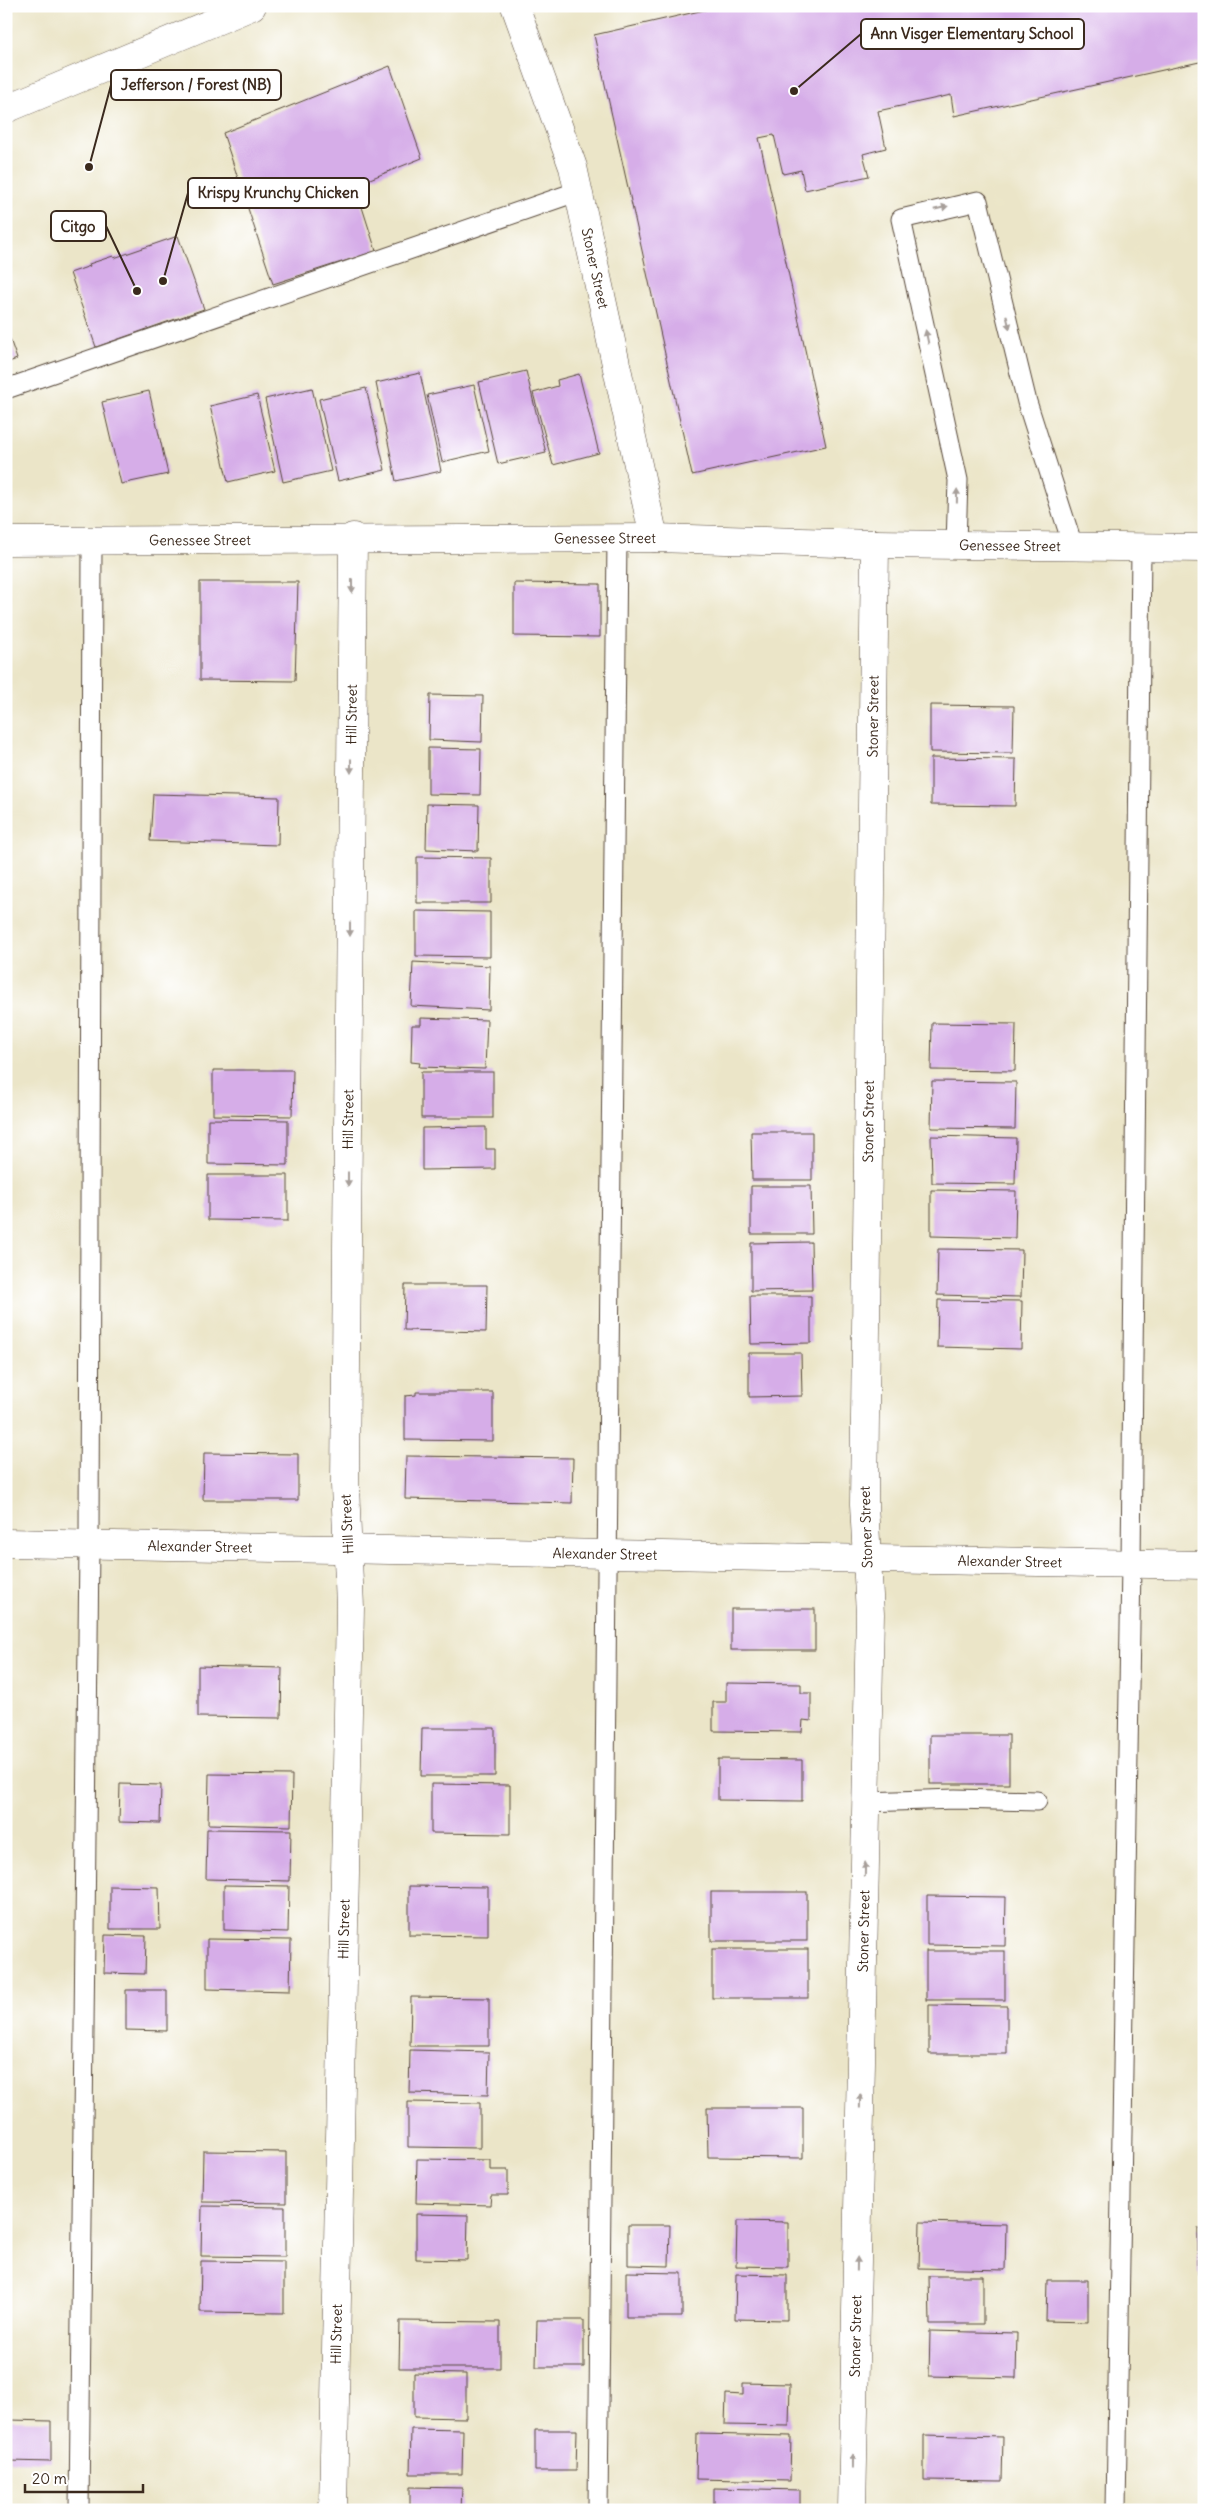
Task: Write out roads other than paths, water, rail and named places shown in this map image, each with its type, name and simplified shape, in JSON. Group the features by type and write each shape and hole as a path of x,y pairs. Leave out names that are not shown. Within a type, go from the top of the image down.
{"street":[{"path":"6,109 252,6"},
{"name":"Stoner Street","path":"515,6 573,166 654,538"},
{"name":"Genessee Street","path":"6,541 353,537 617,537 874,544 1204,548"},
{"name":"Hill Street","path":"333,2510 350,1617 345,1485 353,537"},
{"name":"Stoner Street","path":"852,2510 870,1614 864,1504 874,544"},
{"name":"Alexander Street","path":"6,1543 1204,1565"}],"lane":[{"path":"6,389 579,191"},
{"path":"956,545 958,480 901,219 978,201 1027,402 1074,546"},
{"path":"598,2510 617,537"},
{"path":"79,2510 90,1545 92,540"},
{"path":"1116,2510 1131,1564 1141,547"},
{"path":"866,1802 955,1799 1037,1801"}],"place":[{"name":"Ann Visger Elementary School","path":"794,91"},
{"name":"Jefferson / Forest (NB)","path":"89,167"},
{"name":"Krispy Krunchy Chicken","path":"163,281"},
{"name":"Citgo","path":"137,291"}]}
